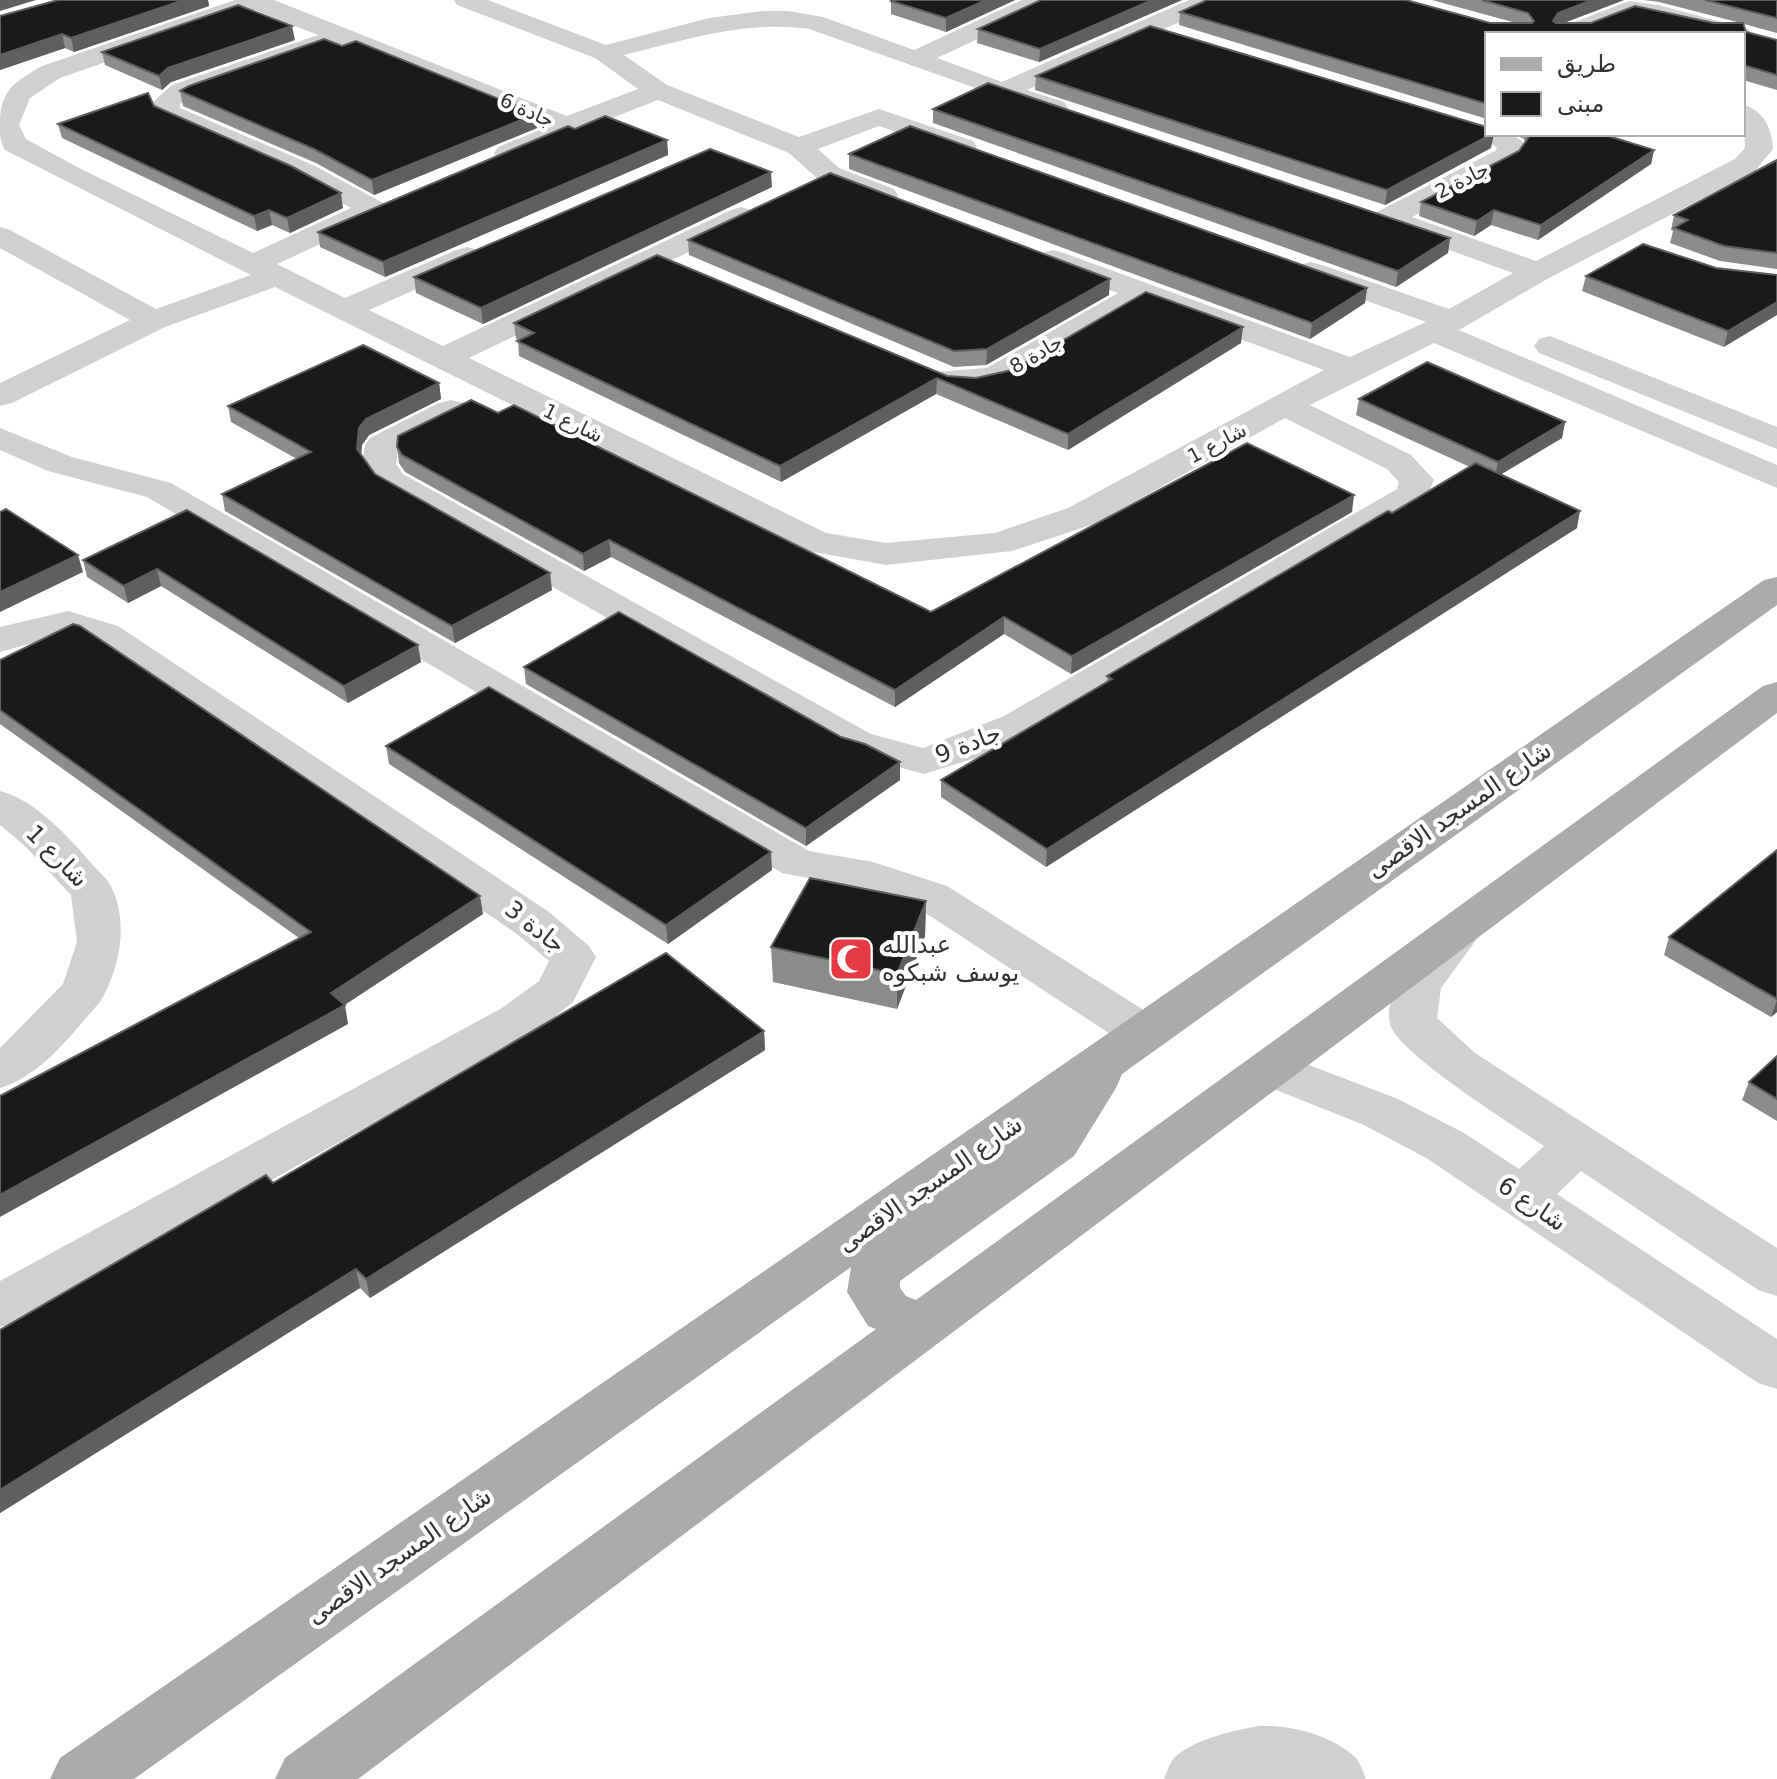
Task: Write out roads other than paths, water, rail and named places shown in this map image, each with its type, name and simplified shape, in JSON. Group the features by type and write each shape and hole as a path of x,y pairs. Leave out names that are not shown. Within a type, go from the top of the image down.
{"main road":[{"name":"شارع المسجد الاقصى","path":"82,1779 1777,588"},
{"path":"307,1779 1777,694"},
{"path":"924,1324 887,1311 873,1292 875,1271 1056,1143 1127,1045"}],"street":[{"path":"466,0 604,53 658,91 799,147 829,174 918,208"},
{"path":"915,59 1042,0"},
{"path":"1003,91 1209,0"},
{"name":"شارع 1","path":"257,1 193,12 51,72 23,88 10,105 5,125 15,144 67,173 816,542 886,554 999,543 1081,516 1351,369 1452,321 1538,272 1627,241 1745,165 1759,149 1758,130 1745,115"},
{"name":"جادة 6","path":"257,1 557,121 563,127 555,134 485,163"},
{"path":"1571,32 1629,8 1658,12 1731,32"},
{"path":"604,53 728,23 787,16 814,22 1077,115"},
{"path":"1150,28 1179,37"},
{"path":"342,35 181,91 167,101 167,112 305,172 373,209"},
{"path":"563,127 658,91"},
{"path":"799,147 879,117 985,155"},
{"path":"713,148 755,130"},
{"name":"جادة 2","path":"1387,218 1505,157 1512,146 1494,136"},
{"path":"801,187 829,174"},
{"path":"0,396 154,320 265,270 373,209 401,198"},
{"path":"444,358 672,262 772,201"},
{"name":"جادة 2","path":"1357,208 1538,272"},
{"path":"0,236 154,320"},
{"path":"345,309 486,247"},
{"path":"1022,247 1351,369"},
{"path":"1286,262 1452,321 1777,478"},
{"name":"جادة 8","path":"918,367 947,379 975,381 998,376 1141,293"},
{"path":"1452,321 1518,332 1777,439"},
{"name":"جادة 9","path":"499,387 382,445 379,464 391,481 857,743 924,761 965,748 1018,725 1413,494 1417,480 1399,462 1286,406"},
{"path":"0,438 60,464 159,490 797,863 873,876 931,896 1127,1045"},
{"name":"جادة 3","path":"0,640 68,622 104,634 533,923 573,957 557,991 519,1020 0,1306"},
{"name":"شارع 1","path":"0,804 40,836 92,891 100,942 84,991 19,1059 0,1071"},
{"path":"1471,919 1418,985 1413,1023 1458,1065 1777,1275"},
{"name":"شارع 6","path":"1271,1069 1381,1112 1446,1146 1777,1367"},
{"path":"1522,1197 1577,1145"},
{"path":"1196,1779 1234,1759 1269,1757 1300,1759 1334,1779"}],"place":[{"name":"عبدالله يوسف شبكوه","path":"851,959"}]}
